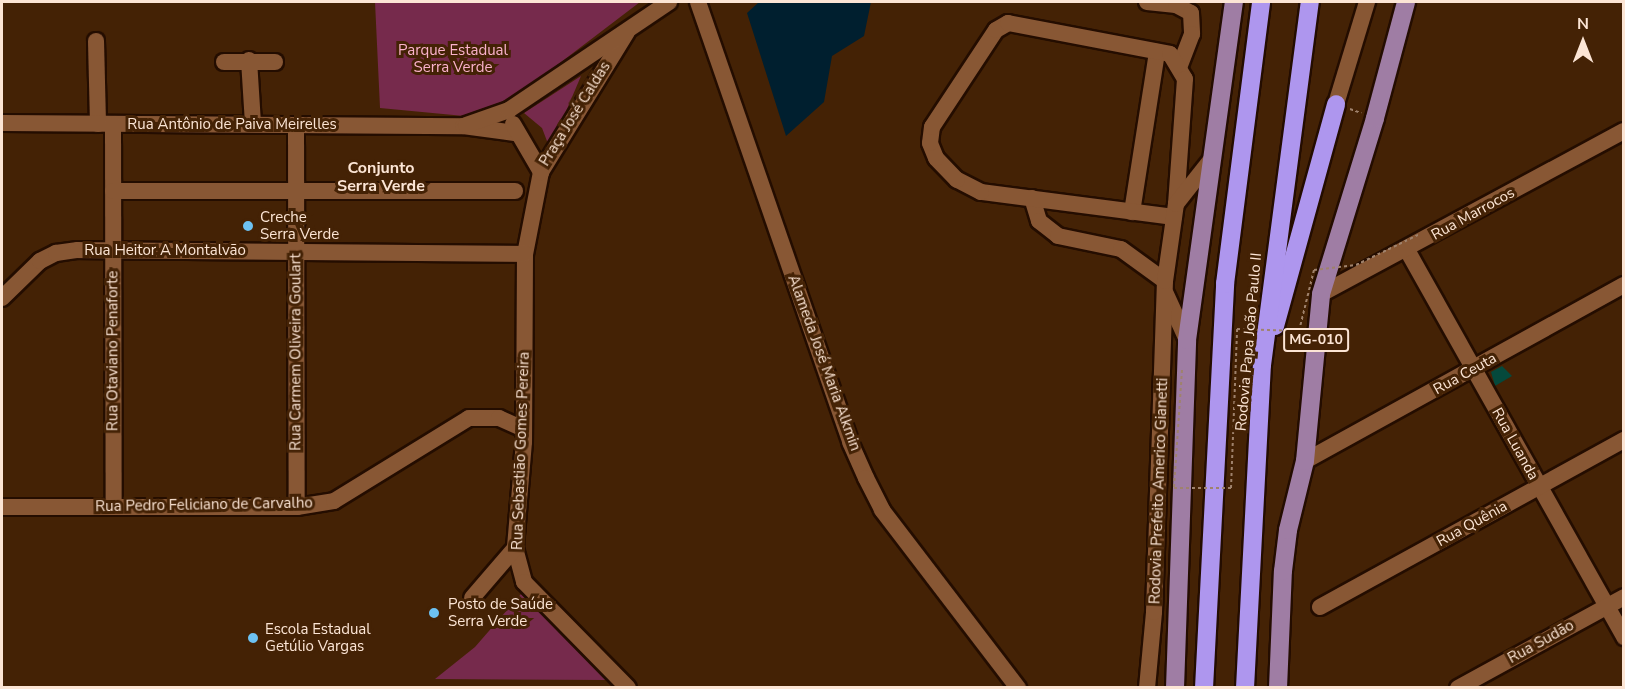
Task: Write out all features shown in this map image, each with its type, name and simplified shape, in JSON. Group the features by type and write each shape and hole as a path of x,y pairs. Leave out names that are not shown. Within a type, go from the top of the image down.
{"highway":[{"name":"Rodovia Papa João Paulo II","path":"1204,687 1225,284 1261,2"},
{"name":"Rodovia Papa João Paulo II","path":"1245,687 1262,365 1310,2"},
{"path":"1262,365 1285,296 1336,104"}],"main road":[{"path":"1175,687 1187,340 1210,161 1234,2"},
{"name":"MG-010","path":"1278,687 1287,540 1305,461 1321,294 1375,118 1406,2"}],"street":[{"name":"Praça José Caldas","path":"627,32 541,172 515,133 509,110 669,2"},
{"name":"Alameda José Maria Alkmin","path":"698,2 862,469 882,510 1018,687"},
{"path":"1147,2 1176,5 1191,13 1192,34 1180,66 1170,54 1016,23 996,30 942,109 932,127 930,143 936,158 968,187 1132,212 1175,210 1210,161"},
{"path":"1336,104 1367,2"},
{"name":"Rua Otaviano Penaforte","path":"96,41 113,191 114,507"},
{"path":"1132,212 1157,52"},
{"path":"249,60 253,124"},
{"path":"224,62 249,60 275,62"},
{"path":"579,63 593,84"},
{"name":"Rodovia Prefeito Americo Gianetti","path":"1147,687 1155,601 1165,287 1175,210 1185,79 1180,66"},
{"name":"Rua Antônio de Paiva Meirelles","path":"463,126 509,110"},
{"name":"Rua Antônio de Paiva Meirelles","path":"2,123 463,126 515,133"},
{"name":"Rua Carmem Oliveira Goulart","path":"296,125 297,507"},
{"name":"Rua Marrocos","path":"1321,294 1407,250 1623,131"},
{"name":"Rua Sebastião Gomes Pereira","path":"541,172 525,254 524,429 515,548 524,582 628,687"},
{"path":"113,191 296,189 515,191"},
{"path":"1032,198 1039,221 1058,236 1121,249 1165,287 1187,340"},
{"name":"Rua Heitor A Montalvão","path":"2,298 40,261 56,253 113,250 525,254"},
{"name":"Rua Luanda","path":"1407,250 1623,637"},
{"name":"Rua Ceuta","path":"1305,461 1474,370 1623,285"},
{"name":"Rua Pedro Feliciano de Carvalho","path":"2,507 297,507 334,501 469,418 499,418 524,429"},
{"name":"Rua Quênia","path":"1320,607 1540,488 1623,440"},
{"path":"472,598 515,548"},
{"name":"Rua Sudão","path":"1458,687 1623,597"}],"path":[{"path":"1336,104 1375,118"},
{"path":"1182,370 1174,488 1231,488 1237,329 1299,331 1314,270 1356,265 1418,235"}],"green space":[{"name":"Parque Estadual Serra Verde","path":"375,2 640,2 510,101 464,116 380,108"},
{"path":"581,76 550,149 542,128 524,113"},
{"path":"521,594 608,680 435,679 475,647"}],"water":[{"path":"759,2 871,2 864,36 832,56 824,102 786,136 747,13"}],"building":[{"path":"1502,366 1512,376 1495,386 1491,372"}],"place":[{"name":"Creche Serra Verde","path":"248,226"},
{"name":"Posto de Saúde Serra Verde","path":"434,613"},
{"name":"Escola Estadual Getúlio Vargas","path":"253,638"}],"district":[{"name":"Conjunto Serra Verde","path":"381,177"}]}
